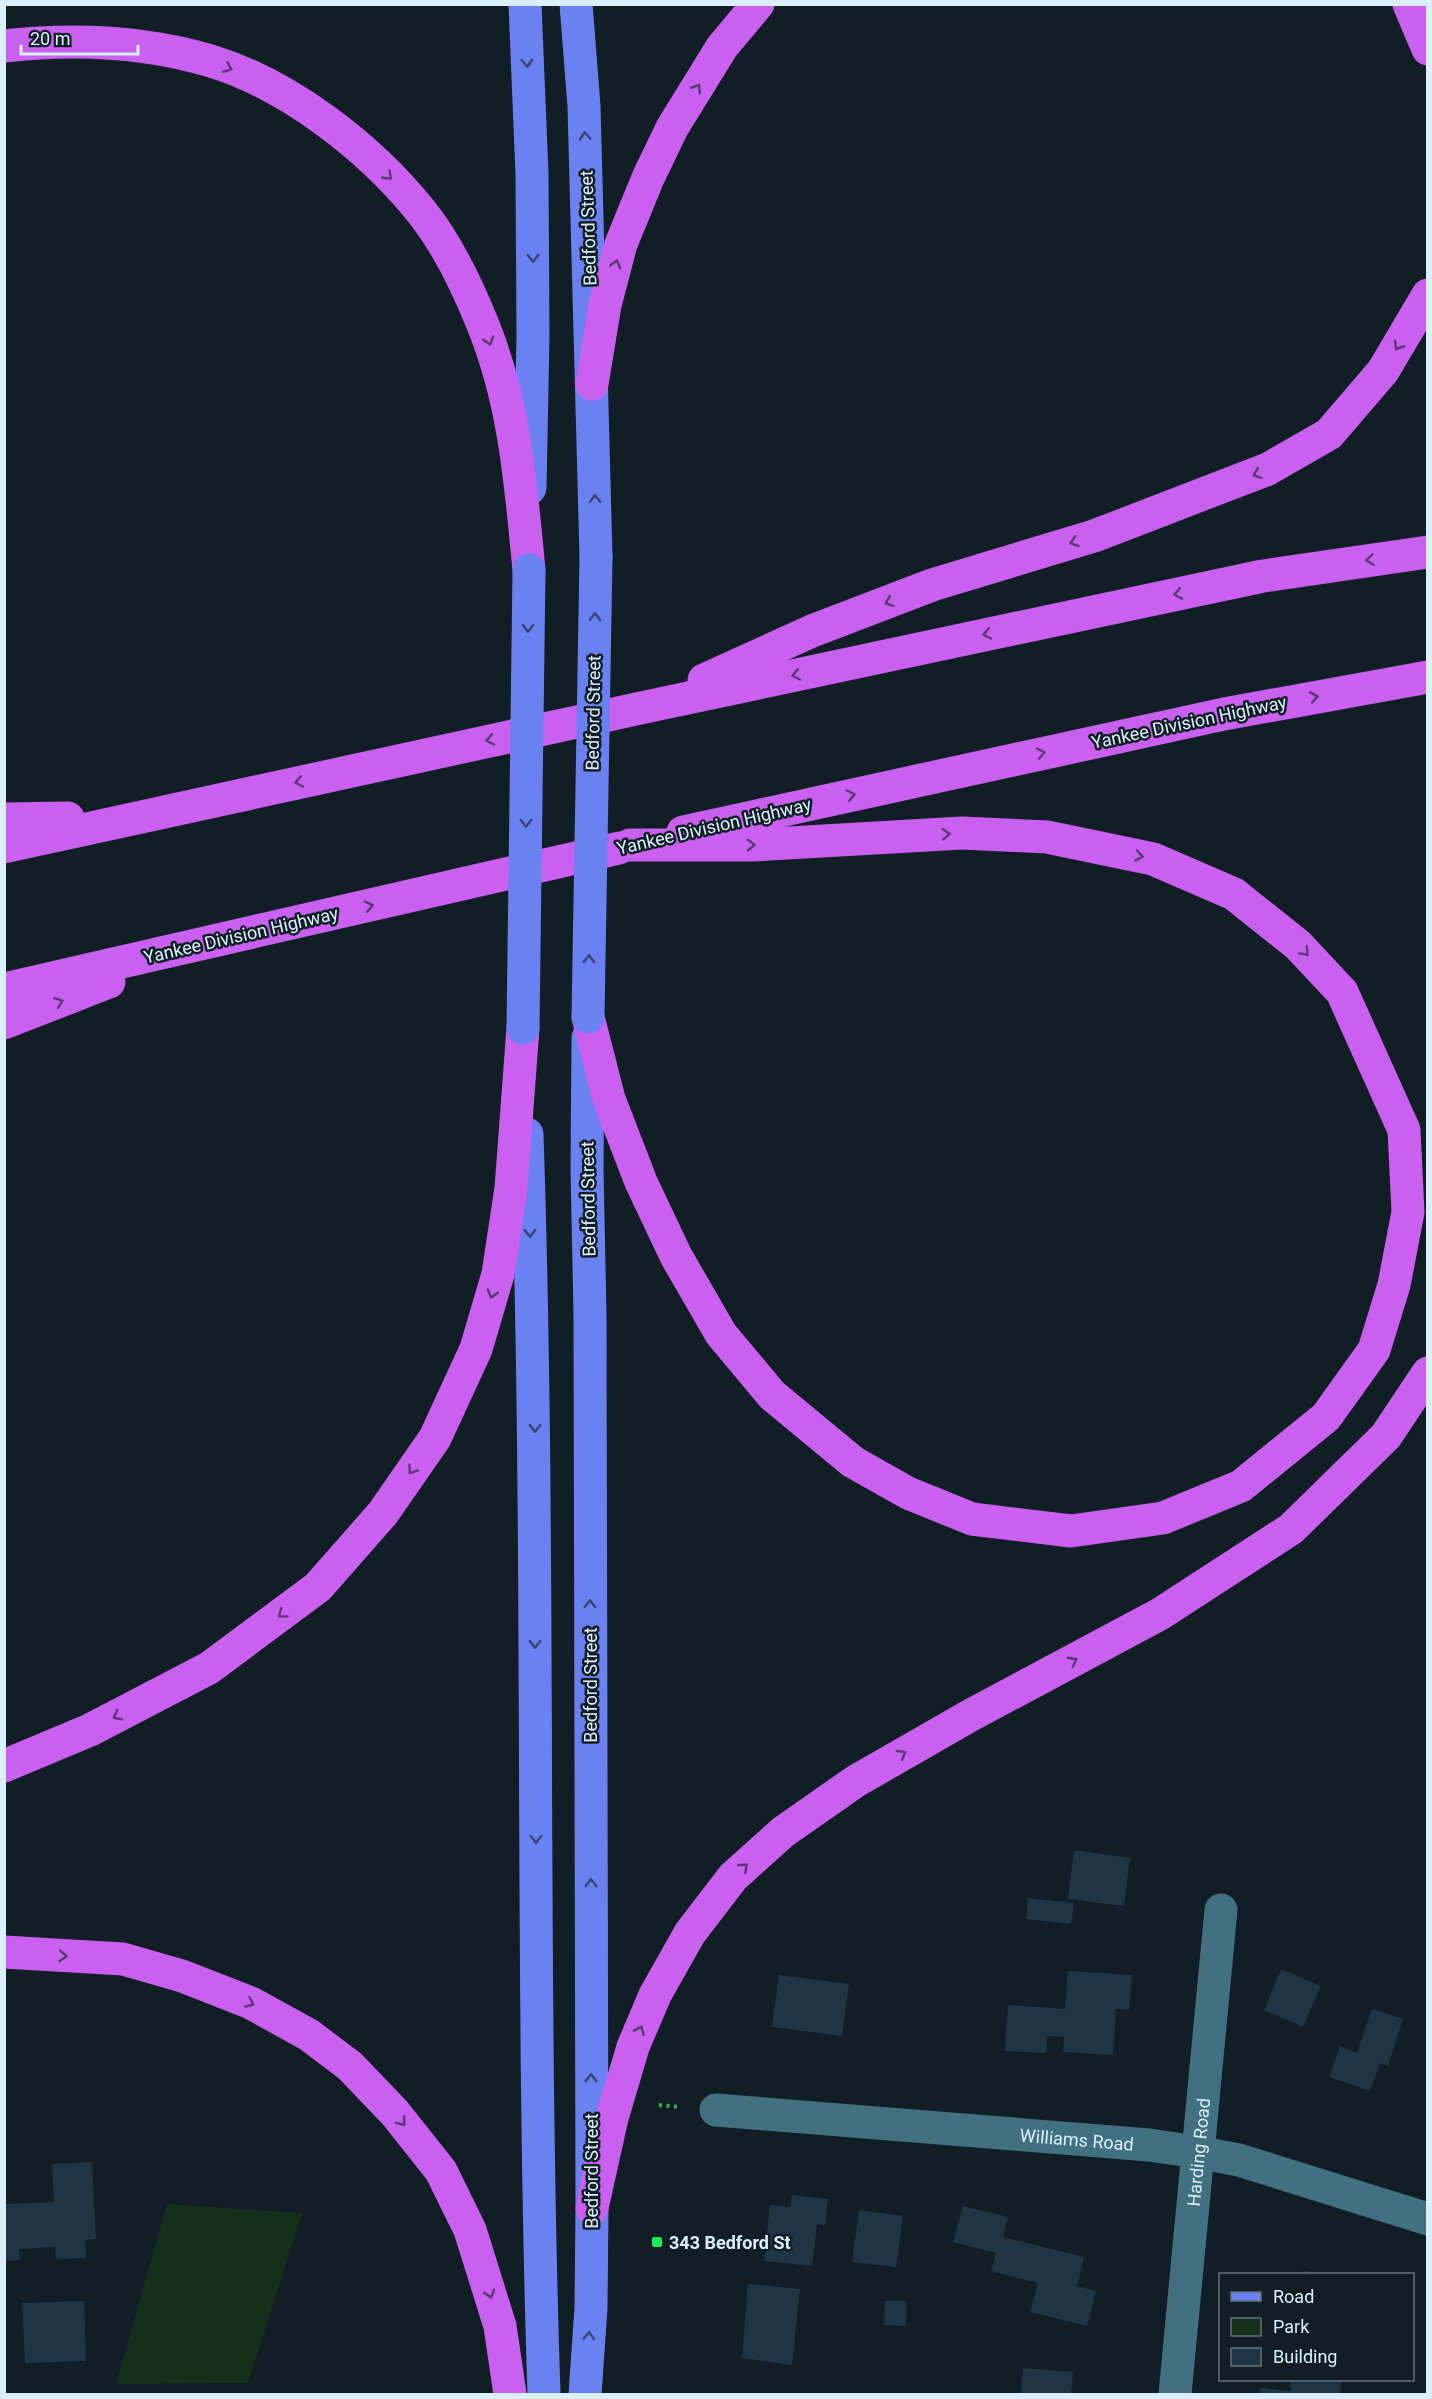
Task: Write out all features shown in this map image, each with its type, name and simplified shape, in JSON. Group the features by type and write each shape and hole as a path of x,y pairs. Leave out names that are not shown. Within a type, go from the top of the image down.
{"highway":[{"path":"592,384 605,305 621,244 648,178 672,128 722,47 758,4"},
{"path":"1409,4 1428,49"},
{"path":"4,46 83,41 121,43 212,62 278,91 318,116 357,146 393,180 421,210 449,253 484,326 512,422 522,489 529,570"},
{"path":"650,706 812,632 932,585 1094,536 1268,469 1329,434 1383,371 1428,295"},
{"path":"4,847 650,706 1263,576 1428,552"},
{"name":"Yankee Division Highway","path":"4,989 766,813 1224,714 1428,677"},
{"path":"4,819 135,817"},
{"path":"588,1017 609,1099 641,1182 676,1256 721,1334 772,1395 853,1462 908,1493 972,1519 1071,1531 1163,1518 1241,1486 1250,1479 1326,1417 1374,1350 1394,1285 1408,1212 1404,1130 1342,993 1298,945 1234,894 1153,859 1047,837 962,833 753,845 630,845"},
{"path":"4,1023 209,943"},
{"path":"4,1766 90,1730 209,1668 318,1587 383,1513 435,1438 476,1349 498,1274 511,1188 523,1028"},
{"path":"592,2208 612,2118 633,2047 655,1995 690,1933 733,1877 783,1832 856,1781 971,1715 1160,1614 1291,1529 1386,1436 1428,1373"},
{"path":"4,1952 123,1959 182,1976 251,2003 309,2034 350,2066 395,2113 441,2171 470,2230 500,2326 510,2394"}],"main road":[{"path":"525,4 532,174 533,336 523,1028 534,1418 537,2146 544,2394"},
{"name":"Bedford Street","path":"576,4 584,106 596,557 587,1169 590,1314 592,2208 591,2308 585,2394"}],"street":[{"name":"Harding Road","path":"1175,2394 1221,1910"},
{"name":"Williams Road","path":"716,2110 1149,2145 1197,2151 1239,2160 1428,2219"}],"green space":[{"path":"167,2204 302,2213 248,2383 116,2384"}],"building":[{"path":"1074,1850 1130,1858 1124,1906 1068,1899"},
{"path":"1028,1898 1074,1903 1071,1924 1026,1919"},
{"path":"1281,1969 1321,1986 1303,2027 1264,2010"},
{"path":"1068,1971 1132,1975 1129,2010 1116,2009 1113,2055 1063,2052 1064,2037 1047,2036 1046,2053 1005,2051 1008,2005 1065,2009"},
{"path":"779,1975 849,1984 842,2036 772,2027"},
{"path":"1372,2009 1403,2019 1388,2066 1380,2063 1370,2091 1329,2077 1340,2046 1357,2053"},
{"path":"92,2162 96,2239 85,2240 86,2258 56,2259 55,2247 19,2249 20,2260 4,2261 6,2204 54,2202 52,2164"},
{"path":"792,2195 828,2199 825,2225 817,2224 812,2266 764,2261 770,2205 790,2207"},
{"path":"963,2206 1008,2217 1003,2237 1084,2257 1077,2286 1096,2291 1087,2326 1030,2312 1038,2283 991,2271 996,2253 953,2242"},
{"path":"859,2210 903,2216 896,2267 852,2262"},
{"path":"748,2284 800,2289 792,2365 742,2358"},
{"path":"84,2301 86,2361 25,2363 22,2303"},
{"path":"885,2301 906,2301 906,2326 884,2325"},
{"path":"1023,2368 1073,2372 1071,2394 1021,2394"},
{"path":"1291,2381 1341,2381 1340,2393 1260,2394 1260,2388 1290,2391"}],"place":[{"name":"343 Bedford St","path":"657,2242"}]}
